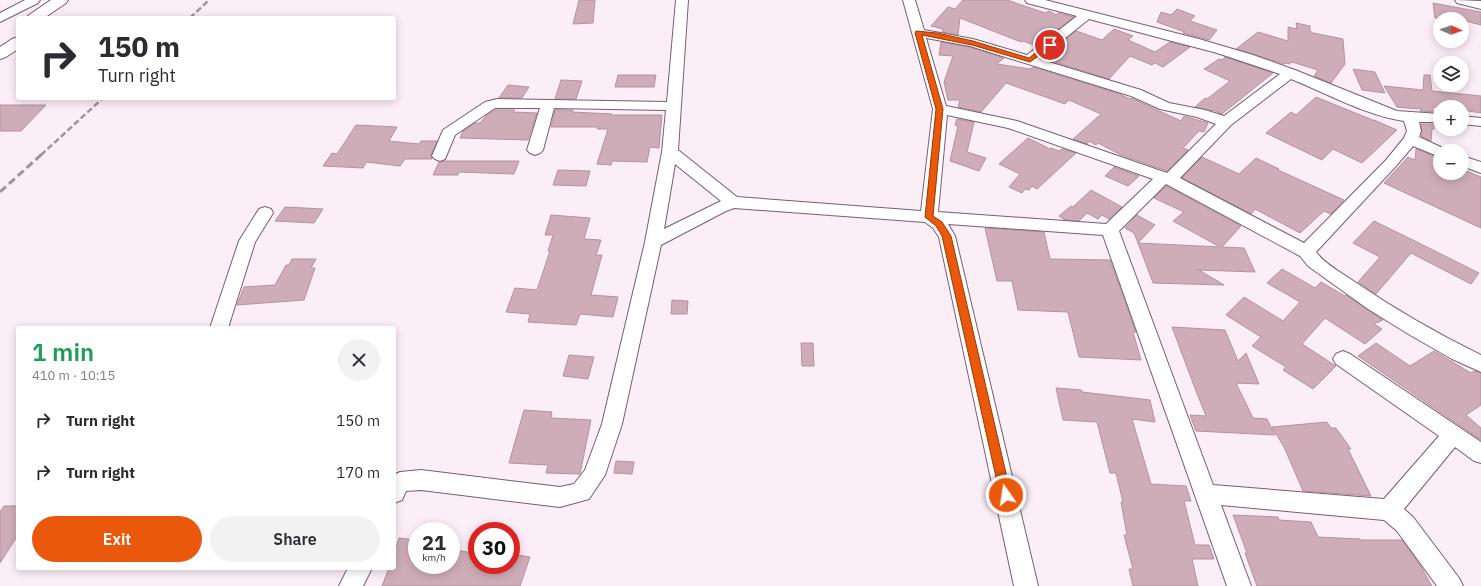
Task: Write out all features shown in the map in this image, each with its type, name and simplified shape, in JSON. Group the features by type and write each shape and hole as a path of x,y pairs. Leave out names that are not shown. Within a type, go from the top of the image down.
{"highway":[{"path":"38,16 67,2"},
{"path":"55,16 67,2"},
{"path":"0,40 16,30"},
{"path":"0,54 16,43"}],"street":[{"path":"5,0 9,2 14,11"},
{"path":"0,18 34,0"},
{"path":"396,485 421,480 560,497 581,492 594,475 612,424 653,242 670,152 682,0"},
{"path":"909,0 940,109 929,217"},
{"path":"1031,0 1085,16 1166,35 1249,58 1395,115 1433,118"},
{"path":"1461,0 1481,5"},
{"path":"1030,60 1085,16"},
{"path":"918,33 937,35 973,43 1136,93 1166,106 1200,112 1226,122"},
{"path":"653,242 720,207 733,202 1110,230 1226,122 1290,74"},
{"path":"440,156 448,133 490,105 497,103 673,106"},
{"path":"535,150 548,104"},
{"path":"940,109 1012,124 1167,178 1306,252 1314,262 1397,319 1452,350 1481,364"},
{"path":"1306,252 1392,163 1411,139 1414,131 1410,117"},
{"path":"1469,121 1481,122"},
{"path":"1411,139 1433,149"},
{"path":"670,152 733,202"},
{"path":"1469,164 1481,168"},
{"path":"220,326 246,241 265,213"},
{"path":"929,217 939,224 946,236 1026,586"},
{"path":"1110,230 1239,586"},
{"path":"1343,359 1481,454"},
{"path":"1389,510 1453,434"},
{"path":"1206,494 1389,510 1405,524 1451,586"},
{"path":"351,586 359,570"}],"building":[{"path":"579,0 595,0 593,23 573,24"},
{"path":"963,0 1007,0 1045,13 1049,11 1056,15 1058,13 1074,17 1037,46 1023,41 1021,42 960,18 958,35 942,32 943,29 931,26 948,7 955,9"},
{"path":"1433,3 1481,12 1481,25 1469,22 1469,12 1434,12"},
{"path":"1177,9 1195,16 1190,21 1217,30 1209,40 1183,33 1185,32 1157,22 1161,12 1171,15"},
{"path":"1296,23 1310,26 1310,31 1313,33 1343,39 1345,64 1331,83 1314,76 1318,70 1292,62 1289,64 1284,64 1236,49 1258,32 1288,41 1288,27 1297,29"},
{"path":"1114,29 1133,36 1128,40 1155,52 1170,42 1190,47 1163,67 1155,63 1152,65 1130,56 1109,79 1045,59 1046,55 1076,31 1102,40"},
{"path":"941,42 970,47 1004,58 997,64 1030,69 1033,67 1117,93 1181,121 1184,116 1208,123 1204,132 1199,131 1183,148 1188,150 1167,171 1121,155 1098,143 1096,145 1089,141 1087,144 1073,139 1101,114 1069,100 1065,104 1006,83 981,112 958,107 960,100 948,100 944,82 953,56 939,55"},
{"path":"1225,57 1273,73 1222,114 1213,110 1195,107 1205,98 1207,99 1230,81 1204,69 1219,59 1222,60"},
{"path":"1353,69 1375,72 1385,93 1362,90"},
{"path":"618,75 656,75 654,87 615,87"},
{"path":"1424,75 1430,75 1433,92 1481,96 1481,113 1469,111 1469,100 1433,100 1433,112 1420,111 1421,107 1418,109 1397,107 1384,86 1423,90"},
{"path":"561,80 582,81 576,99 555,99"},
{"path":"508,85 529,87 522,98 499,98"},
{"path":"1316,97 1397,130 1362,163 1333,149 1322,160 1266,133 1291,112 1296,115"},
{"path":"0,105 46,105 21,131 0,131"},
{"path":"495,110 515,110 513,112 537,113 528,140 460,138 463,131 475,123 480,123 486,116"},
{"path":"555,110 573,110 572,112 612,114 611,115 662,115 659,148 650,147 647,162 612,161 611,165 597,164 608,129 597,129 598,127 551,127"},
{"path":"957,119 974,122 967,152 986,158 979,171 950,161 958,126 955,125"},
{"path":"1421,124 1433,124 1431,141 1421,136"},
{"path":"356,125 397,127 389,141 419,144 421,141 437,141 431,155 432,159 405,159 400,166 366,162 363,168 323,166 332,153 337,154"},
{"path":"1028,138 1050,149 1059,151 1062,149 1076,153 1037,189 1032,186 1029,190 1025,189 1022,193 1009,187 1020,174 999,164"},
{"path":"1416,149 1433,155 1433,180 1469,180 1469,172 1481,177 1481,228 1384,183 1408,157 1415,160"},
{"path":"1202,157 1239,174 1256,158 1279,169 1278,170 1344,200 1331,214 1324,211 1300,233 1255,209 1251,214 1182,178"},
{"path":"519,161 514,174 459,172 458,175 433,175 439,162"},
{"path":"1114,167 1139,176 1128,186 1105,176"},
{"path":"558,170 590,171 586,186 553,185"},
{"path":"1166,186 1241,226 1222,247 1244,248 1255,272 1199,270 1224,285 1153,283 1138,243 1220,247 1173,221 1184,212 1154,198"},
{"path":"1091,190 1122,207 1109,219 1102,215 1098,219 1087,213 1079,221 1065,220 1059,216 1071,206 1073,207"},
{"path":"285,207 323,209 314,223 275,221"},
{"path":"551,215 590,218 584,239 601,240 596,255 602,255 591,295 618,297 613,317 580,314 576,325 528,322 530,314 506,312 515,288 537,290 550,251 548,251 553,235 545,235"},
{"path":"1137,215 1155,225 1138,243 1134,233 1125,228"},
{"path":"1374,221 1479,273 1471,284 1411,253 1376,294 1358,282 1380,257 1353,243"},
{"path":"985,228 1044,232 1050,259 1110,260 1136,332 1133,332 1141,360 1079,357 1068,312 1018,310 1012,281 997,281"},
{"path":"292,259 316,259 311,268 315,268 304,300 237,305 244,287 275,285 286,265 289,265"},
{"path":"1282,269 1315,288 1321,282 1345,296 1346,295 1383,320 1374,324 1382,329 1365,344 1325,318 1302,344 1336,366 1313,389 1283,370 1286,367 1252,346 1261,337 1226,315 1244,297 1283,321 1300,302 1267,283"},
{"path":"672,300 688,301 687,314 671,314"},
{"path":"1172,327 1225,330 1238,361 1246,353 1259,384 1236,383 1253,418 1267,419 1275,435 1196,431 1190,415 1206,416"},
{"path":"801,343 813,343 814,366 802,366"},
{"path":"1376,343 1410,366 1434,351 1471,373 1474,371 1481,373 1481,405 1466,415 1481,428 1481,440 1358,356"},
{"path":"569,355 594,357 588,379 563,376"},
{"path":"1056,388 1150,400 1155,422 1132,419 1151,484 1186,486 1191,501 1184,501 1195,545 1209,545 1214,559 1192,559 1198,586 1133,586 1129,569 1133,569 1124,535 1127,535 1121,502 1123,502 1116,473 1110,473 1097,422 1063,420"},
{"path":"524,410 552,412 551,418 591,420 580,474 546,473 548,465 509,463"},
{"path":"1327,422 1331,428 1336,428 1351,449 1348,449 1371,496 1303,491 1284,447 1272,427"},
{"path":"616,461 634,462 632,474 614,473"},
{"path":"4,506 16,506 16,538 0,563 0,512"},
{"path":"1233,515 1278,517 1279,520 1311,522 1318,537 1361,540 1402,540 1420,565 1432,586 1257,586"},
{"path":"399,538 408,539 408,574 460,574 460,551 468,552 468,574 520,574 520,555 530,557 520,586 382,586 388,570 396,570 396,547"}],"railway":[{"path":"192,16 209,0"},
{"path":"41,155 101,100"},
{"path":"0,192 42,154"}],"route":[{"path":"1006,495 946,236 939,224 929,217 940,109 918,33 937,35 973,43 1030,60 1050,45"}]}
